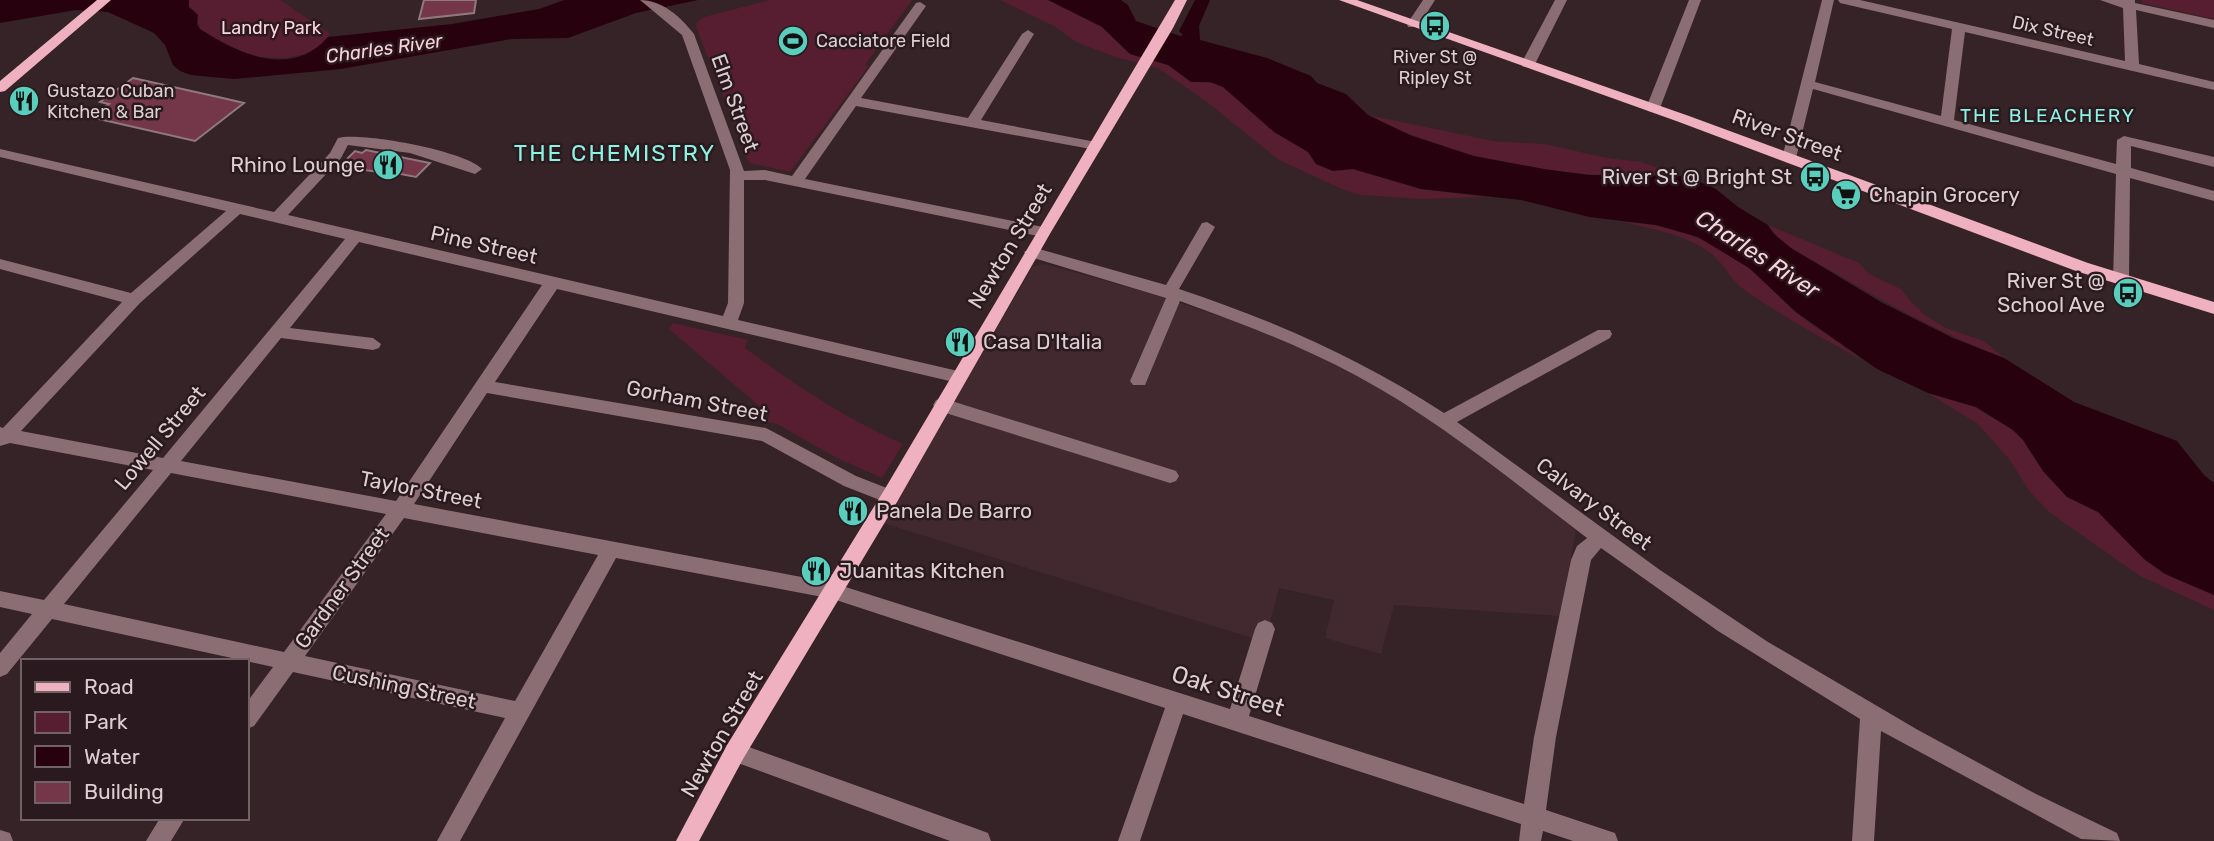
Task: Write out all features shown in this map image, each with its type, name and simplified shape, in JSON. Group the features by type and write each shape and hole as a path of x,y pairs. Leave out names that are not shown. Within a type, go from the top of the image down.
{"main road":[{"path":"0,88 105,0"},
{"name":"Newton Street","path":"687,841 736,752 890,497 1043,232 1167,29 1181,0"},
{"name":"River Street","path":"1345,0 1653,108 2122,280 2214,308"}],"street":[{"name":"Elm Street","path":"646,0 675,20 689,37 738,176 736,303 728,323"},
{"path":"1413,24 1429,0"},
{"path":"1528,64 1561,0"},
{"path":"1653,108 1695,0"},
{"path":"1788,158 1828,0"},
{"name":"Dix Street","path":"1844,0 2214,86"},
{"path":"2106,0 2214,24"},
{"path":"2129,3 2132,67"},
{"path":"796,181 920,6"},
{"path":"1947,122 1959,27"},
{"path":"972,123 1028,34"},
{"path":"1808,84 2214,196"},
{"path":"853,101 1096,146"},
{"path":"2122,280 2124,140 2214,162"},
{"path":"277,218 338,152 343,141 363,141 449,158 475,169"},
{"name":"Pine Street","path":"0,153 958,377"},
{"path":"738,176 756,174 796,181 1043,232"},
{"path":"2,437 134,299 237,209"},
{"path":"1139,380 1172,294 1207,227"},
{"name":"Lowell Street","path":"0,668 356,236"},
{"name":"Calvary Street","path":"1032,252 1244,318 1302,342 1366,374 1445,420 1599,538 1738,633 1871,715 2097,838"},
{"path":"0,264 134,299"},
{"name":"Gardner Street","path":"248,718 401,509 554,282"},
{"path":"277,332 373,344"},
{"path":"1445,420 1604,334"},
{"name":"Gorham Street","path":"484,386 766,435 850,481 890,497"},
{"path":"942,405 1170,476"},
{"name":"Taylor Street","path":"2,437 167,465 833,591"},
{"path":"1530,841 1545,737 1581,560 1584,552 1599,538"},
{"path":"447,841 611,550"},
{"name":"Oak Street","path":"833,591 1607,841"},
{"name":"Cushing Street","path":"0,599 520,712"},
{"path":"1237,721 1265,629"},
{"path":"1129,841 1177,702"},
{"path":"1863,841 1871,715"},
{"path":"736,752 979,841"},
{"path":"157,841 173,820"}],"shaded area":[{"path":"1045,264 1156,295 1261,330 1344,368 1408,405 1467,444 1576,530 1560,616 1394,605 1381,654 1325,638 1334,600 1279,588 1265,642 883,523 1033,266"}],"green space":[{"name":"Landry Park","path":"189,0 280,0 330,34 315,52 286,58 253,57 229,48 200,29 195,11 189,7"},
{"path":"770,0 912,0 865,65 869,66 790,172 749,163 696,27 697,22 704,17"},
{"path":"1000,0 1048,0 1102,27 1130,54 1168,65 1194,82 1216,83 1229,91 1274,132 1308,152 1316,164 1333,171 1353,169 1421,189 1486,197 1422,199 1361,195 1344,190 1279,160 1207,102 1158,68 1115,57 1076,42 1054,26"},
{"path":"2142,0 2214,0 2214,19 2142,3"},
{"path":"1368,115 1493,141 1545,144 1607,158 1641,162 1679,175 1599,175 1519,166 1441,147"},
{"path":"1623,222 1673,229 1718,248 1753,272 1802,318 1864,361 1747,292 1714,256 1694,243"},
{"path":"1768,225 1859,263 1869,274 1901,289 1926,316 1946,328 1984,341 2004,358 1940,330 1878,298 1791,248"},
{"path":"673,323 748,340 745,348 802,388 903,444 882,478 837,458 777,424 767,422 770,415 669,329"},
{"path":"1928,393 1975,407 2013,430 2023,440 2043,471 2067,497 2098,512 2144,559 2165,574 2214,595 2214,610 2140,576 2049,512 2030,492 2009,459 1978,424"}],"water":[{"name":"Charles River","path":"0,0 189,0 189,7 198,15 197,24 200,29 248,54 282,60 313,50 328,37 452,24 539,9 564,0 698,0 636,13 568,38 512,39 341,69 234,79 191,75 180,71 173,65 165,45 154,33 108,12 76,10 0,23"},
{"name":"Charles River","path":"1048,0 1121,0 1128,5 1136,21 1180,36 1183,35 1179,31 1195,0 1210,0 1199,26 1200,40 1267,58 1311,76 1317,83 1346,94 1368,115 1410,135 1474,156 1544,169 1589,175 1686,176 1716,189 1738,207 1768,225 1774,234 1791,248 1881,302 1953,338 2004,358 2074,402 2177,441 2204,475 2214,483 2214,595 2165,574 2144,559 2098,512 2067,497 2043,471 2023,440 2013,430 1976,407 1928,393 1877,369 1796,312 1749,268 1698,237 1656,225 1589,217 1521,200 1421,189 1353,169 1333,171 1316,164 1308,152 1274,132 1223,87 1210,82 1191,82 1168,65 1130,54 1102,27"}],"building":[{"path":"424,0 476,0 474,13 419,19"},
{"path":"133,78 244,103 195,141 90,117 109,104 100,102"},
{"name":"Rhino Lounge","path":"366,150 430,163 416,177 345,167 350,162 345,161 355,151 362,153"}],"place":[{"name":"River St @ Ripley St","path":"1435,26"},
{"name":"Cacciatore Field","path":"793,41"},
{"name":"Gustazo Cuban Kitchen & Bar","path":"24,101"},
{"name":"Rhino Lounge","path":"388,165"},
{"name":"River St @ Bright St","path":"1815,177"},
{"name":"Chapin Grocery","path":"1846,195"},
{"name":"River St @ School Ave","path":"2128,293"},
{"name":"Casa D'Italia","path":"960,342"},
{"name":"Panela De Barro","path":"853,511"},
{"name":"Juanitas Kitchen","path":"816,571"}],"district":[{"name":"THE BLEACHERY","path":"2048,115"},
{"name":"THE CHEMISTRY","path":"615,153"}]}
